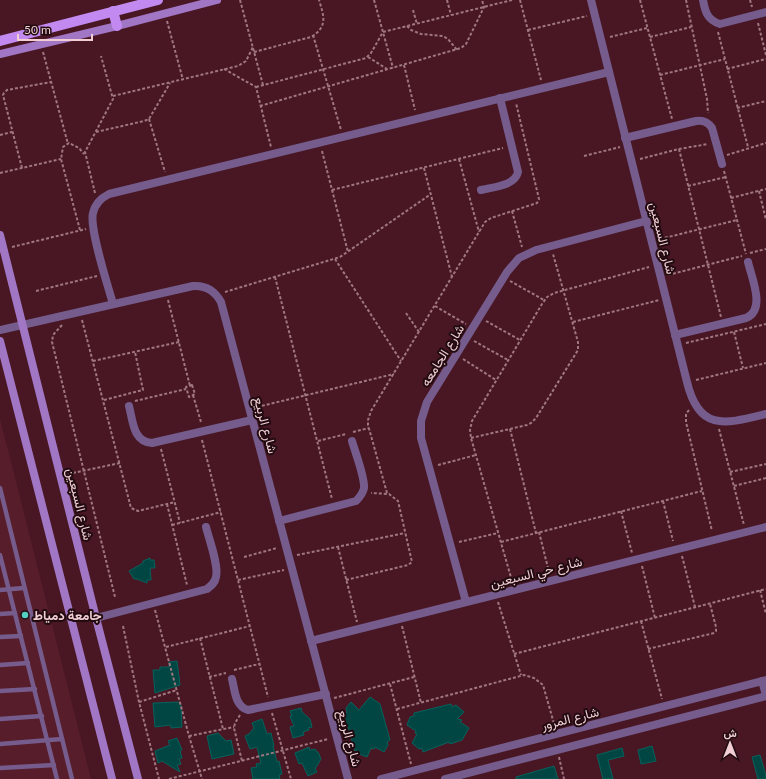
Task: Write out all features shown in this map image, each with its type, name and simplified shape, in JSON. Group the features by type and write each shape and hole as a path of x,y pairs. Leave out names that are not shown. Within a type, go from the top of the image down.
{"main road":[{"path":"0,42 158,0"},
{"path":"0,54 117,26 216,0"},
{"path":"113,11 117,26"},
{"name":"شارع السبعين","path":"0,235 138,779"},
{"path":"0,341 112,779"}],"street":[{"name":"شارع السبعين","path":"591,0 677,346 690,396 694,405"},
{"path":"702,0 708,18 715,22 724,23 766,12"},
{"path":"113,304 93,227 93,212 98,203 108,194 609,72"},
{"path":"481,190 508,183 515,179 517,175 518,168 500,98"},
{"path":"626,141 699,120 706,122 712,128 721,161"},
{"name":"شارع الجامعه","path":"466,602 421,438 421,421 427,402 510,267 524,255 536,250 646,221"},
{"path":"675,335 750,316 757,308 758,301 747,258"},
{"path":"0,330 198,286 208,288 216,294"},
{"name":"شارع الربيع","path":"216,294 221,302 348,779"},
{"path":"129,404 136,433 148,443 252,420"},
{"path":"694,405 707,417 728,423 766,414"},
{"path":"279,520 356,501 363,493 364,483 352,441"},
{"path":"96,618 207,589 213,584 217,576 206,527"},
{"name":"شارع حي السبعين","path":"312,641 766,527"},
{"path":"232,679 237,701 245,709 253,710 326,697"},
{"path":"445,779 766,696 764,681"},
{"name":"شارع المرور","path":"381,779 764,681"}],"lane":[{"path":"0,488 72,779"},
{"path":"0,555 1,566 9,589 57,779"},
{"path":"0,590 24,588"},
{"path":"0,614 15,613"},
{"path":"0,637 21,636"},
{"path":"0,665 28,663"},
{"path":"0,691 35,689"},
{"path":"0,719 42,716"},
{"path":"0,744 62,739"},
{"path":"0,768 54,765"}],"path":[{"path":"240,0 263,85"},
{"path":"254,52 313,36 319,31 324,22 319,0"},
{"path":"374,0 393,68"},
{"path":"447,0 451,15"},
{"path":"260,106 457,50 466,44 484,7 482,0"},
{"path":"224,69 256,87 368,56 371,54 383,32 512,0"},
{"path":"520,0 542,88"},
{"path":"640,0 674,126"},
{"path":"686,0 707,99 708,112 706,122"},
{"path":"413,10 417,24"},
{"path":"165,13 183,80"},
{"path":"528,30 594,14"},
{"path":"756,15 766,55"},
{"path":"715,22 748,148"},
{"path":"407,26 411,30 421,34 443,36 448,39 457,50"},
{"path":"650,37 691,27"},
{"path":"601,40 647,28"},
{"path":"313,36 343,137"},
{"path":"40,44 68,144"},
{"path":"113,96 183,80 242,64 246,61 253,47"},
{"path":"98,203 85,149 112,102 113,96 101,56"},
{"path":"368,56 387,69"},
{"path":"660,75 725,59"},
{"path":"727,69 766,59"},
{"path":"404,65 417,118"},
{"path":"22,168 12,132 4,93 7,90 51,82"},
{"path":"95,132 149,119 170,83"},
{"path":"256,87 273,154"},
{"path":"387,493 369,428 369,415 479,232 488,220 537,203 540,196 514,95"},
{"path":"738,108 766,101"},
{"path":"149,119 167,179"},
{"path":"0,135 12,132"},
{"path":"584,156 626,141"},
{"path":"319,142 348,252"},
{"path":"631,161 678,149 716,142"},
{"path":"747,258 721,161 748,148 766,143"},
{"path":"80,230 61,158 62,147 68,144 79,148 85,154"},
{"path":"332,190 512,146"},
{"path":"678,149 723,324"},
{"path":"0,173 61,158"},
{"path":"459,159 479,232"},
{"path":"424,168 452,277"},
{"path":"688,186 726,177"},
{"path":"731,198 766,189"},
{"path":"759,191 766,220"},
{"path":"216,294 335,259 348,252 431,194"},
{"path":"512,211 524,255"},
{"path":"651,241 737,220"},
{"path":"3,249 93,227"},
{"path":"471,438 527,425 534,421 576,354 579,346 551,246"},
{"path":"660,277 708,264 747,258 766,249"},
{"path":"335,259 401,361"},
{"path":"514,590 471,438 470,430 472,421 544,300 550,295 657,265"},
{"path":"36,292 105,274"},
{"path":"275,277 334,506"},
{"path":"504,278 544,300"},
{"path":"166,292 190,386 193,385 195,394 193,395 221,512 270,706 291,779"},
{"path":"573,322 666,298"},
{"path":"434,306 473,328"},
{"path":"115,596 52,342 55,332 76,313 93,361 104,400 130,506 133,510 138,511 175,502"},
{"path":"406,313 419,332"},
{"path":"479,317 520,340"},
{"path":"677,346 766,324"},
{"path":"734,332 743,368"},
{"path":"468,337 508,360"},
{"path":"93,361 179,342"},
{"path":"104,400 143,390 135,352"},
{"path":"456,355 496,380"},
{"path":"687,382 766,363"},
{"path":"250,409 394,374"},
{"path":"129,404 186,389 186,387 190,386"},
{"path":"186,389 188,396 193,395"},
{"path":"694,405 688,411 685,418 714,540"},
{"path":"717,421 745,532"},
{"path":"317,442 369,428"},
{"path":"510,429 536,533"},
{"path":"159,441 180,523"},
{"path":"429,467 476,455"},
{"path":"60,476 120,463"},
{"path":"730,472 766,464"},
{"path":"734,486 766,478"},
{"path":"501,542 702,491"},
{"path":"346,580 410,564 412,560 398,501 392,495 387,493 363,493"},
{"path":"663,501 695,607"},
{"path":"167,504 189,594"},
{"path":"172,525 221,512"},
{"path":"622,512 655,618"},
{"path":"539,532 552,581"},
{"path":"289,557 406,533"},
{"path":"450,544 498,533"},
{"path":"244,557 286,546"},
{"path":"338,547 358,629"},
{"path":"238,580 292,568"},
{"path":"514,654 766,589"},
{"path":"760,590 766,614"},
{"path":"496,595 521,676"},
{"path":"153,604 166,647 188,736 202,779"},
{"path":"648,649 714,633 716,627 710,604"},
{"path":"400,619 421,703"},
{"path":"641,621 664,706"},
{"path":"123,626 139,702 158,779"},
{"path":"166,647 250,626"},
{"path":"200,638 223,730"},
{"path":"397,709 524,675 529,676 543,685 557,734"},
{"path":"326,697 390,684 414,677"},
{"path":"390,684 413,771"},
{"path":"139,702 177,690"},
{"path":"242,761 234,727 236,720 245,709"},
{"path":"188,736 234,727"},
{"path":"168,779 337,737"},
{"path":"557,750 564,779"}],"shaded area":[{"name":"جامعة دمياط","path":"0,420 7,446 91,779 0,779"}],"building":[{"path":"150,558 150,560 154,560 155,568 150,568 151,580 147,580 147,583 134,579 129,571"},
{"path":"177,661 180,685 155,693 153,670 160,670 160,667 169,667 169,662"},
{"path":"370,697 380,704 390,740 387,742 388,745 384,752 375,747 374,749 371,748 367,757 355,751 344,714 347,712 346,708 351,702 359,710"},
{"path":"179,702 181,705 182,727 171,728 171,725 155,727 153,703"},
{"path":"451,704 452,707 456,705 464,712 457,719 462,720 460,722 469,728 462,740 450,744 449,742 423,752 422,748 419,749 412,743 417,734 415,733 416,731 407,725 410,717 414,716 414,713"},
{"path":"301,708 302,712 310,719 312,727 303,732 304,735 293,738 290,727 294,726 290,716 292,716 290,711"},
{"path":"262,719 267,734 271,733 277,762 279,761 282,774 279,775 280,779 253,779 251,768 257,767 256,764 261,763 257,747 250,749 245,736 254,728 252,723"},
{"path":"218,733 226,741 231,740 234,754 212,759 207,736"},
{"path":"177,738 182,750 180,751 182,758 179,759 181,764 177,765 180,772 162,761 158,763 155,751 170,745 168,741"},
{"path":"652,746 656,761 641,764 638,750"},
{"path":"309,747 310,750 315,749 318,752 321,759 315,769 317,772 308,776 302,763 299,764 295,753"},
{"path":"622,748 624,756 608,760 613,779 603,779 597,755"},
{"path":"760,755 766,779 758,779 752,757"},
{"path":"554,766 558,779 516,779 516,777"}],"place":[{"name":"جامعة دمياط","path":"25,615"}]}
